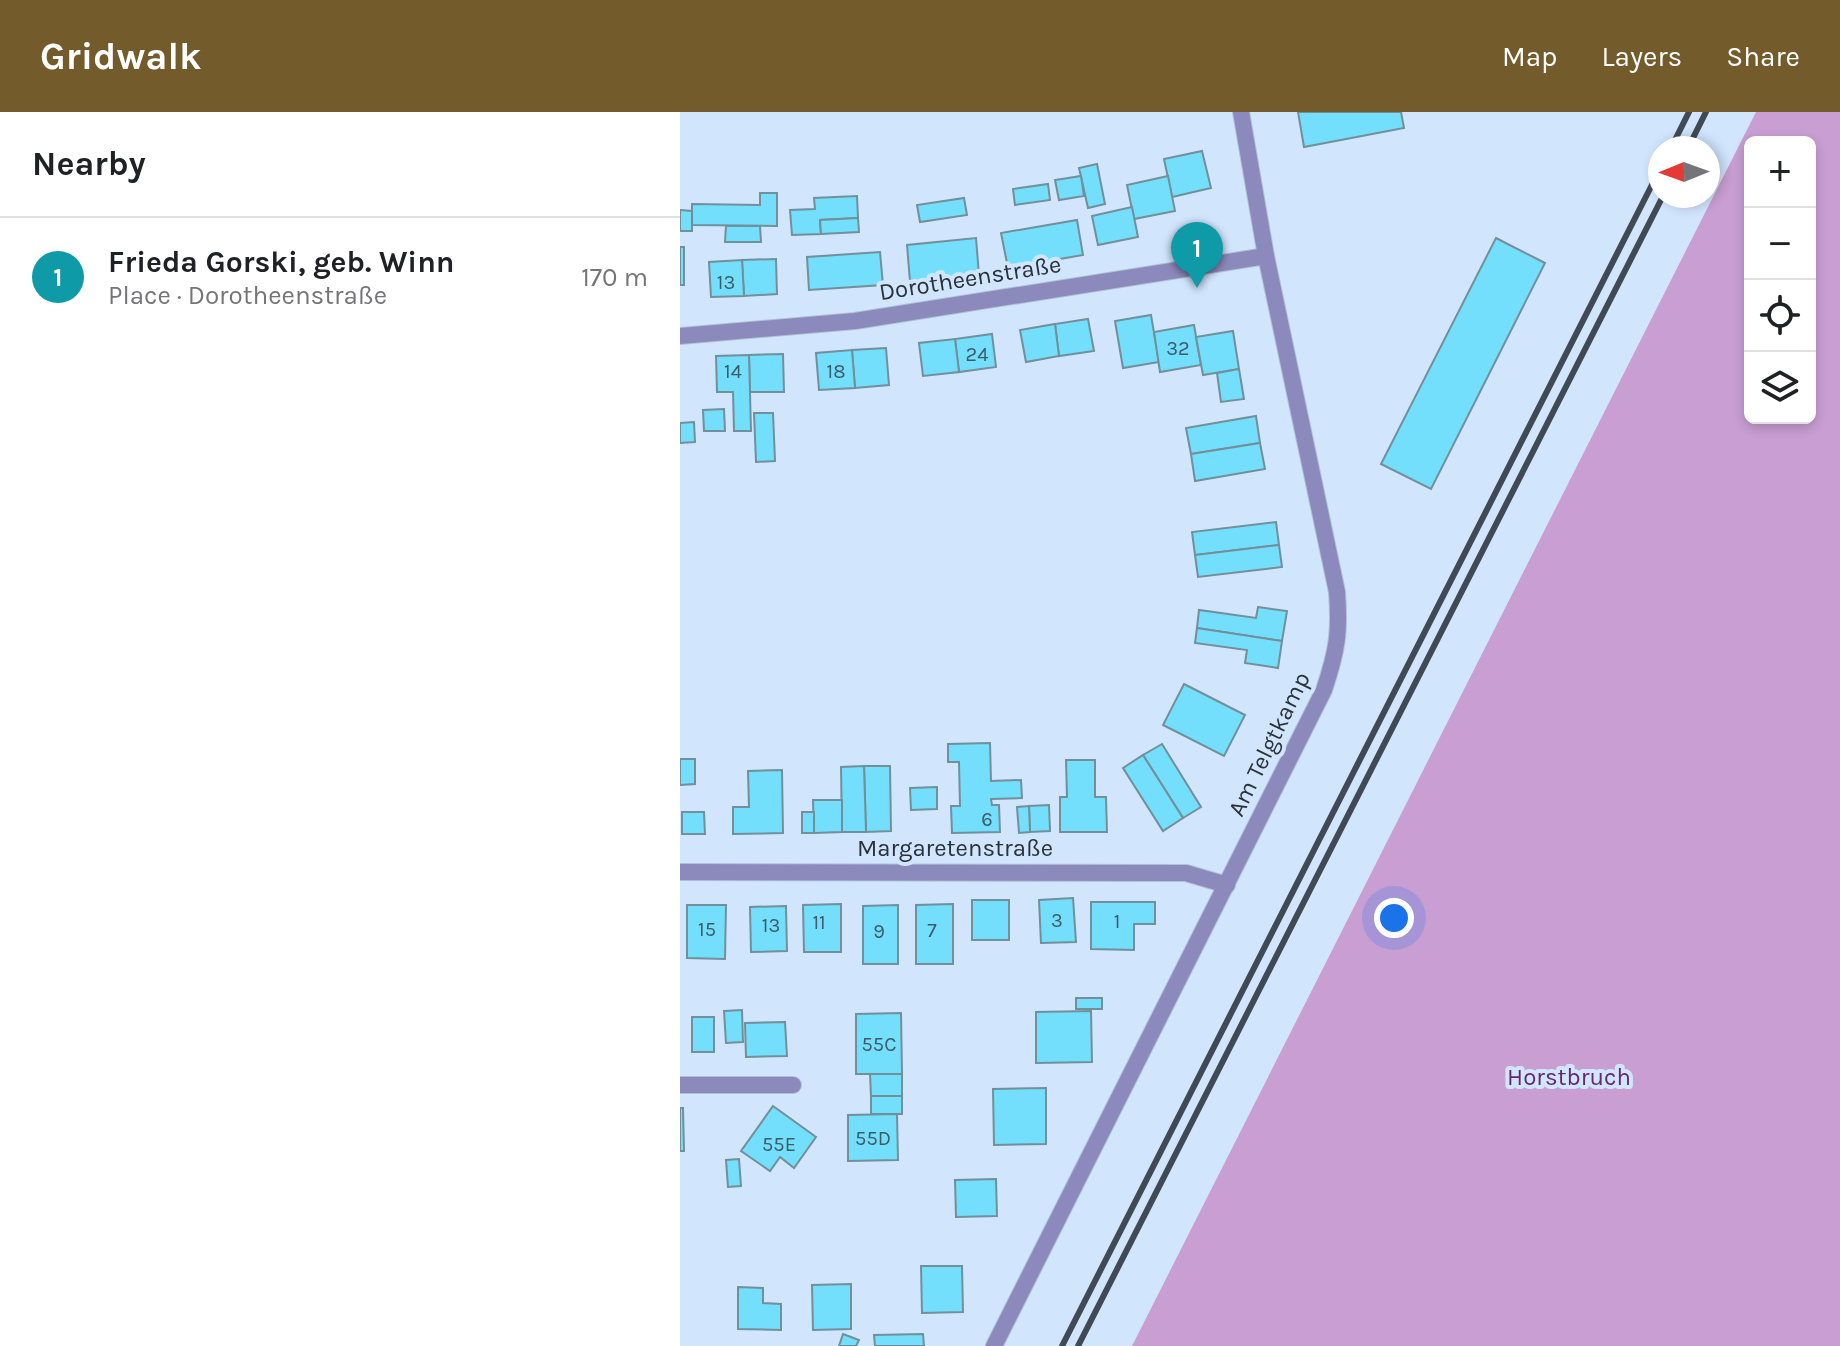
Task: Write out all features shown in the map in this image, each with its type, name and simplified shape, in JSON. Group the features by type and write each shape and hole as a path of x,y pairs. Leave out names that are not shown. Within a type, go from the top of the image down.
{"street":[{"name":"Am Telgtkamp","path":"994,1346 1324,690 1339,631 1337,592 1266,256 1241,112"},
{"name":"Dorotheenstraße","path":"680,336 855,321 1266,256"},
{"name":"Margaretenstraße","path":"680,872 1186,873 1227,885"},
{"path":"680,1085 793,1085"}],"green space":[{"name":"Horstbruch","path":"1756,112 1840,112 1840,1346 1132,1346 1707,208 1720,208 1720,183"}],"building":[{"path":"1298,112 1401,112 1404,128 1304,147"},
{"path":"1202,151 1211,188 1172,197 1164,159"},
{"path":"1097,164 1105,204 1088,208 1079,168"},
{"path":"1081,176 1084,196 1059,200 1055,180"},
{"path":"1168,176 1175,211 1134,219 1127,185"},
{"path":"1048,184 1050,200 1015,205 1013,189"},
{"path":"760,193 777,193 777,226 692,225 692,204 760,205"},
{"path":"857,196 858,218 820,220 821,234 792,235 790,210 815,209 814,198"},
{"path":"964,198 967,215 920,222 917,205"},
{"path":"1132,207 1138,237 1098,245 1092,216"},
{"path":"680,210 692,211 692,231 680,231"},
{"path":"858,218 859,232 821,234 820,220"},
{"path":"1077,220 1083,255 1008,268 1001,233"},
{"path":"726,226 760,226 761,242 725,242"},
{"path":"976,238 979,275 910,281 907,245"},
{"path":"1496,238 1545,263 1431,489 1381,464"},
{"path":"680,247 684,247 684,285 680,285"},
{"path":"880,252 883,285 809,290 807,257"},
{"path":"776,259 777,294 744,296 742,260"},
{"path":"742,260 744,296 711,297 709,262"},
{"path":"1151,315 1159,362 1123,368 1115,321"},
{"path":"1088,319 1094,351 1059,356 1055,324"},
{"path":"1055,324 1059,356 1026,362 1020,330"},
{"path":"1194,325 1201,365 1160,372 1154,332"},
{"path":"1233,331 1239,369 1203,375 1196,337"},
{"path":"992,334 996,367 959,372 955,339"},
{"path":"955,339 959,372 923,376 919,343"},
{"path":"886,348 889,385 855,388 852,350"},
{"path":"852,350 855,388 819,390 816,353"},
{"path":"783,354 784,392 750,392 749,355"},
{"path":"749,355 751,431 734,431 733,392 717,392 716,356"},
{"path":"1239,369 1244,399 1221,402 1217,373"},
{"path":"724,409 725,431 704,431 703,410"},
{"path":"754,413 773,413 775,461 756,462"},
{"path":"1256,416 1260,443 1191,454 1186,428"},
{"path":"694,422 695,442 680,443 680,423"},
{"path":"1260,443 1265,469 1195,481 1191,454"},
{"path":"1276,522 1279,545 1195,555 1192,532"},
{"path":"1279,545 1282,567 1198,577 1195,555"},
{"path":"1258,607 1287,611 1282,641 1197,628 1199,610 1256,618"},
{"path":"1197,628 1282,641 1278,668 1245,663 1247,650 1195,643"},
{"path":"1184,684 1245,715 1224,756 1163,725"},
{"path":"990,743 991,781 1021,780 1022,798 991,799 992,805 999,805 1000,832 952,833 951,806 960,806 959,762 948,762 948,744"},
{"path":"1162,744 1201,807 1183,818 1143,755"},
{"path":"1143,755 1183,818 1163,831 1123,768"},
{"path":"680,759 695,759 695,784 680,785"},
{"path":"1066,760 1095,760 1095,797 1106,797 1107,832 1060,832 1060,797 1067,797"},
{"path":"864,766 890,766 891,831 866,832"},
{"path":"864,766 866,832 842,832 841,767"},
{"path":"782,770 783,833 733,834 733,807 749,807 748,771"},
{"path":"937,787 937,809 911,810 910,788"},
{"path":"813,800 842,800 842,832 814,833"},
{"path":"1049,805 1050,831 1030,832 1029,806"},
{"path":"1029,806 1030,832 1019,833 1017,807"},
{"path":"682,812 704,812 705,834 682,834"},
{"path":"802,812 814,812 814,833 802,833"},
{"path":"1073,898 1076,942 1041,943 1039,900"},
{"path":"972,900 1009,900 1009,940 972,940"},
{"path":"1091,902 1155,902 1155,924 1134,924 1134,950 1091,949"},
{"path":"841,904 841,952 804,952 803,905"},
{"path":"953,904 953,964 916,964 916,905"},
{"path":"687,905 726,905 725,959 687,958"},
{"path":"898,905 898,964 863,964 863,906"},
{"path":"786,906 787,951 751,952 750,907"},
{"path":"1076,998 1102,998 1102,1009 1076,1009"},
{"path":"742,1010 743,1042 726,1043 724,1011"},
{"path":"1091,1011 1092,1062 1036,1063 1036,1012"},
{"path":"901,1013 902,1074 856,1074 856,1014"},
{"path":"692,1017 714,1017 714,1052 692,1052"},
{"path":"785,1022 787,1056 746,1057 745,1023"},
{"path":"870,1074 902,1074 902,1096 871,1096"},
{"path":"1046,1088 1046,1144 994,1145 993,1089"},
{"path":"871,1096 902,1096 902,1114 871,1114"},
{"path":"773,1106 816,1137 794,1168 780,1157 770,1171 741,1151"},
{"path":"680,1108 683,1108 684,1151 680,1151"},
{"path":"897,1114 898,1160 848,1161 848,1115"},
{"path":"739,1159 741,1186 728,1187 726,1160"},
{"path":"996,1179 997,1216 956,1217 955,1180"},
{"path":"921,1266 962,1266 963,1312 922,1313"},
{"path":"851,1284 851,1329 813,1330 812,1285"},
{"path":"738,1287 763,1288 763,1303 781,1304 781,1330 738,1329"},
{"path":"843,1334 859,1340 856,1346 839,1346"},
{"path":"923,1334 924,1346 875,1346 874,1335"}],"railway":[{"path":"1677,136 1689,112"},
{"path":"1694,136 1706,112"},
{"path":"1062,1346 1648,193"},
{"path":"1078,1346 1657,208"}],"place":[{"name":"Frieda Gorski, geb. Winn","path":"1197,288"}]}
